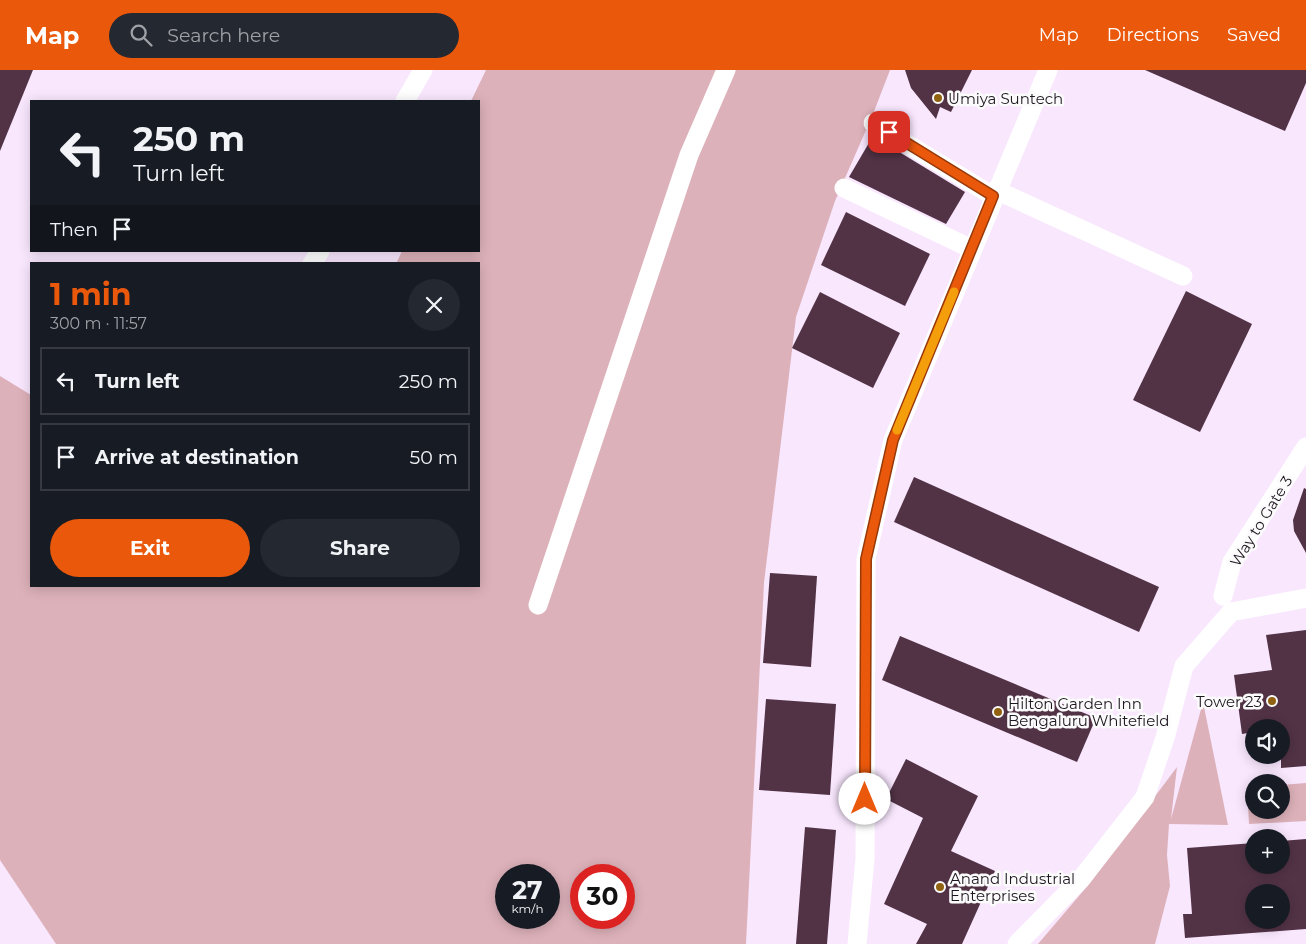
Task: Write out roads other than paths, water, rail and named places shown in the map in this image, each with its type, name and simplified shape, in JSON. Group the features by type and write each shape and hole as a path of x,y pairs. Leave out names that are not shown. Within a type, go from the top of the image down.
{"street":[{"path":"406,100 423,70"},
{"path":"538,606 689,155 726,70"},
{"path":"857,944 865,859 866,559 893,440 1048,70"},
{"path":"873,123 995,193 1184,276"},
{"path":"844,188 972,249"},
{"name":"Way to Gate 3","path":"1223,596 1232,562 1306,447"},
{"path":"1017,944 1081,879 1145,797 1165,738 1184,666 1232,612 1306,598"}],"place":[{"name":"Umiya Suntech","path":"938,98"},
{"name":"Tower 23","path":"1272,701"},
{"name":"Hilton Garden Inn Bengaluru Whitefield","path":"998,712"},
{"name":"Anand Industrial Enterprises","path":"940,887"}]}
